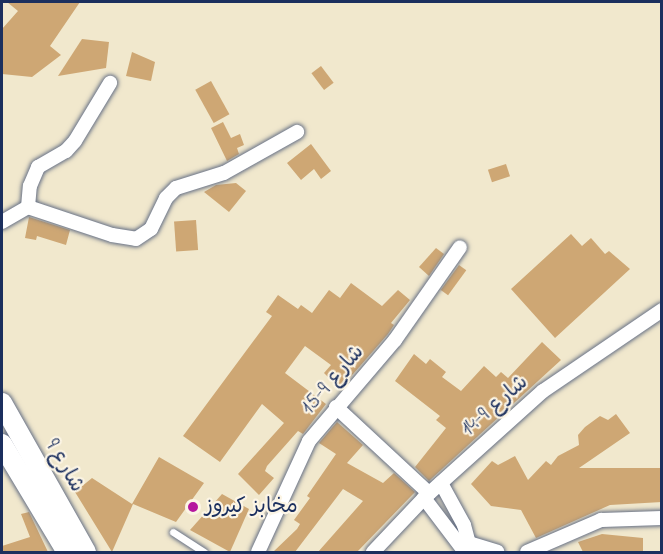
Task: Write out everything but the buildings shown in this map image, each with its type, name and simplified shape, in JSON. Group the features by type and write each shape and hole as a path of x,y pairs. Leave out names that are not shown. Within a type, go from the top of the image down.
{"main road":[{"name":"شارع 9","path":"2,403 86,552"},
{"path":"2,444 67,552"}],"street":[{"path":"28,207 30,186 38,166 66,151 75,141 110,83"},
{"path":"2,222 28,207 112,235 136,239 151,228 166,198 176,188 224,173 297,132"},
{"name":"شارع 9-15","path":"258,552 297,462 336,407 395,340 460,247"},
{"name":"شارع 9-14","path":"373,552 427,496 543,391 662,310"},
{"path":"336,407 350,424 427,496 466,547 497,552"},
{"path":"441,483 466,547"},
{"path":"527,552 601,520 662,518"}],"lane":[{"path":"173,532 204,552"}],"place":[{"name":"مخابز كيروز","path":"193,507"}]}
